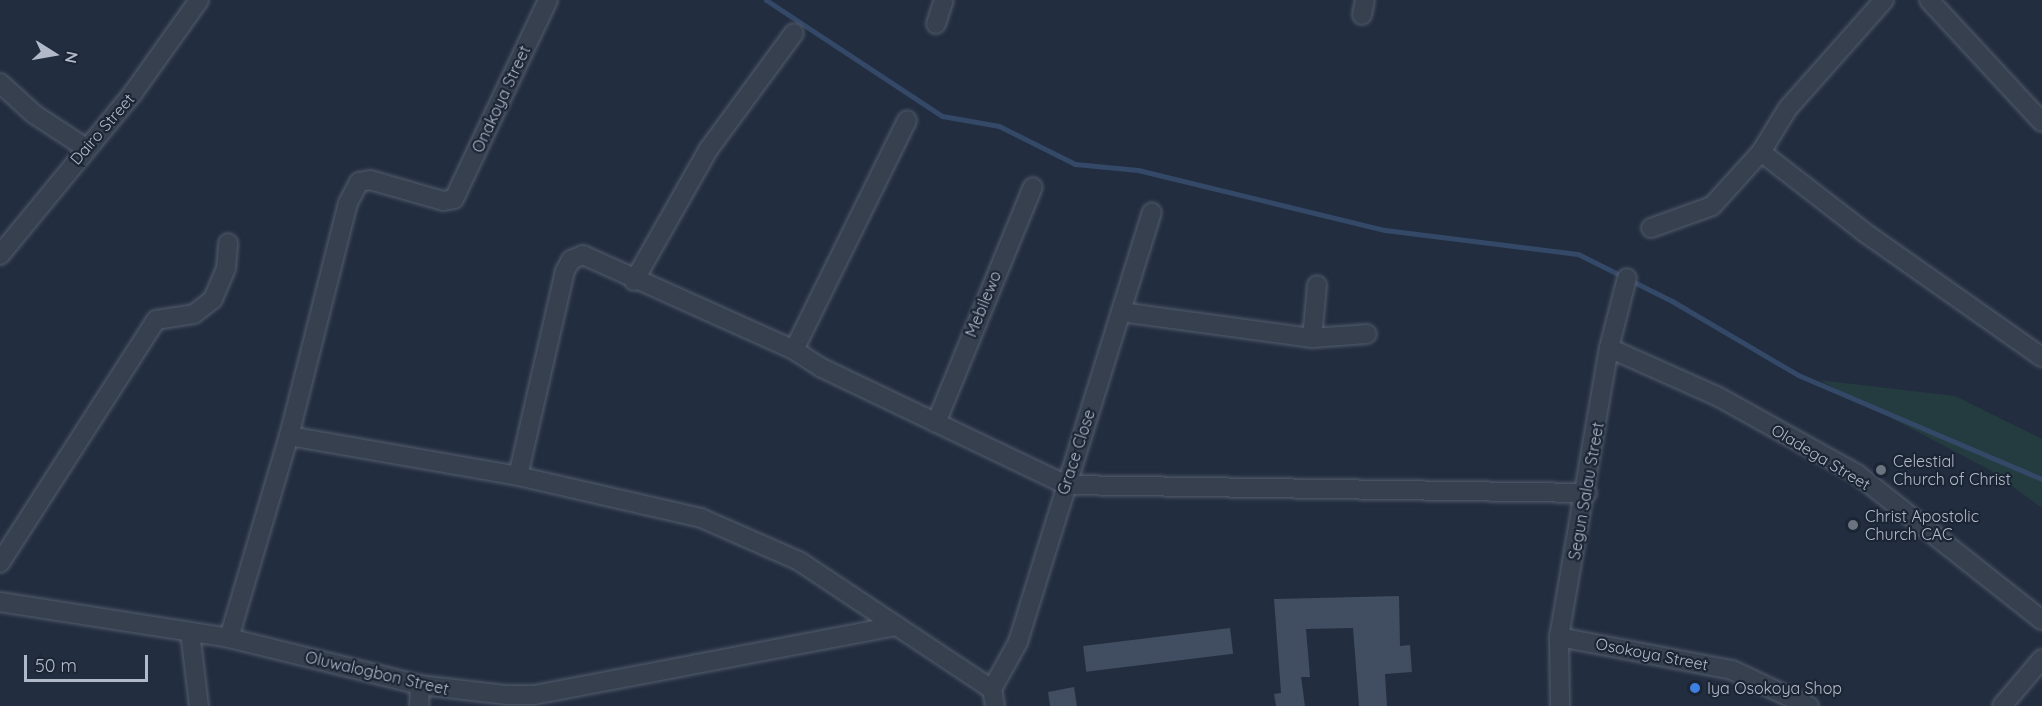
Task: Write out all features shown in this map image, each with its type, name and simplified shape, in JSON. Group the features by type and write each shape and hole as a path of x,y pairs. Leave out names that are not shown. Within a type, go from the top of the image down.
{"street":[{"name":"Dairo Street","path":"0,255 133,93 199,0"},
{"name":"Onakoya Street","path":"289,436 348,203 359,182 370,180 443,201 454,199 548,0"},
{"path":"936,24 944,0"},
{"path":"1651,228 1712,206 1761,152 1788,108 1884,0"},
{"path":"1929,0 2042,122"},
{"path":"634,281 708,150 794,33"},
{"path":"0,83 34,114 86,148"},
{"path":"794,351 907,120"},
{"path":"1761,152 1864,232 2042,357"},
{"name":"Mebilewo","path":"936,423 1033,187"},
{"name":"Grace Close","path":"994,697 1018,642 1152,212"},
{"path":"0,563 156,320 195,314 213,299 226,268 228,243"},
{"path":"518,476 565,272 571,260 583,255 634,281 794,351 936,423 1066,485 1587,493"},
{"name":"Segun Salau Street","path":"1560,706 1559,637 1587,493 1609,348 1627,278"},
{"path":"1312,338 1317,285"},
{"path":"1121,312 1312,338 1367,334"},
{"name":"Oladega Street","path":"1609,348 1717,396 1857,474 2042,620"},
{"path":"229,638 289,436 518,476 701,518 800,561 897,626 994,697"},
{"name":"Oluwalogbon Street","path":"0,602 229,638 420,685 474,694 534,695 897,626"},
{"path":"190,632 199,706"},
{"name":"Osokoya Street","path":"1559,637 1732,670 1809,706"},
{"path":"2002,706 2042,659"},
{"path":"419,706 420,685"}],"green space":[{"path":"1819,380 1955,396 2042,439 2042,508 1990,470"}],"building":[{"path":"1399,596 1400,646 1410,645 1412,672 1385,674 1387,706 1359,706 1353,628 1306,629 1310,677 1301,677 1305,706 1276,706 1274,694 1281,693 1274,599"},
{"path":"1230,628 1233,654 1086,672 1083,646"},
{"path":"1074,687 1077,706 1050,706 1048,692"}],"waterway":[{"path":"766,0 942,116 999,126 1075,164 1138,170 1385,230 1578,254 1672,301 1798,375 2042,479"}],"place":[{"name":"Celestial Church of Christ","path":"1881,470"},
{"name":"Christ Apostolic Church CAC","path":"1853,525"},
{"name":"Iya Osokoya Shop","path":"1695,688"}]}
